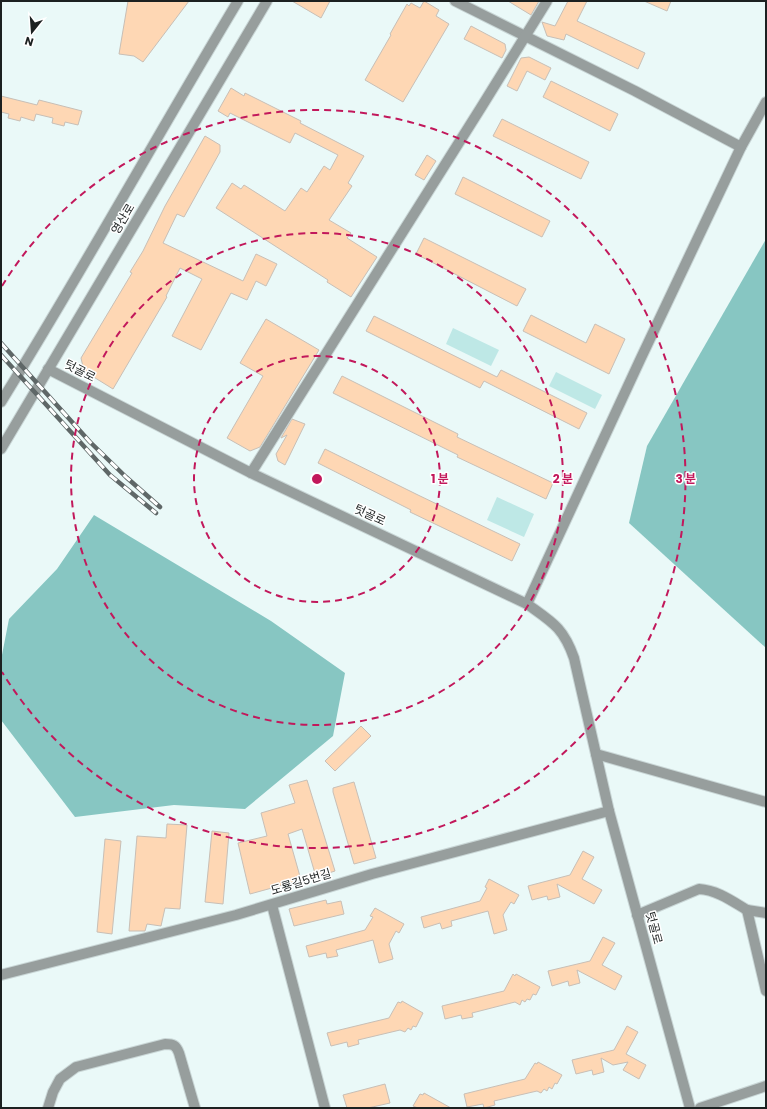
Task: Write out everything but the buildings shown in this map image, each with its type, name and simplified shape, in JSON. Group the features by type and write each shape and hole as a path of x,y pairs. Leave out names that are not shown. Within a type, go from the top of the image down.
{"street":[{"name":"영산로","path":"1,402 238,1"},
{"name":"영산로","path":"1,449 267,1"},
{"path":"455,1 635,91 741,147"},
{"path":"251,473 482,106 546,1"},
{"path":"527,604 741,147 766,102"},
{"name":"텃골로","path":"48,369 251,473 527,604 556,625 564,634 574,658 609,811 690,1108"},
{"path":"596,754 766,802"},
{"name":"도룡길5번길","path":"1,975 236,915 372,874 609,811"},
{"path":"637,915 699,889 708,889 730,899 746,910 766,913"},
{"path":"272,905 325,1108"},
{"path":"746,910 766,991"},
{"path":"48,1108 53,1092 60,1079 76,1067 165,1044 170,1044 177,1047 195,1108"},
{"path":"700,1108 766,1086"}],"shaded area":[{"path":"766,239 766,648 629,523 647,446"},
{"path":"453,328 499,350 491,366 446,344"},
{"path":"556,372 602,395 595,409 549,386"},
{"path":"497,497 534,514 524,537 487,520"},
{"path":"94,515 271,621 345,673 333,736 245,809 174,805 75,817 1,720 1,660 9,619 57,569"}],"railway":[{"path":"1,343 90,442 160,507"},
{"path":"1,355 110,475 156,513"}]}
